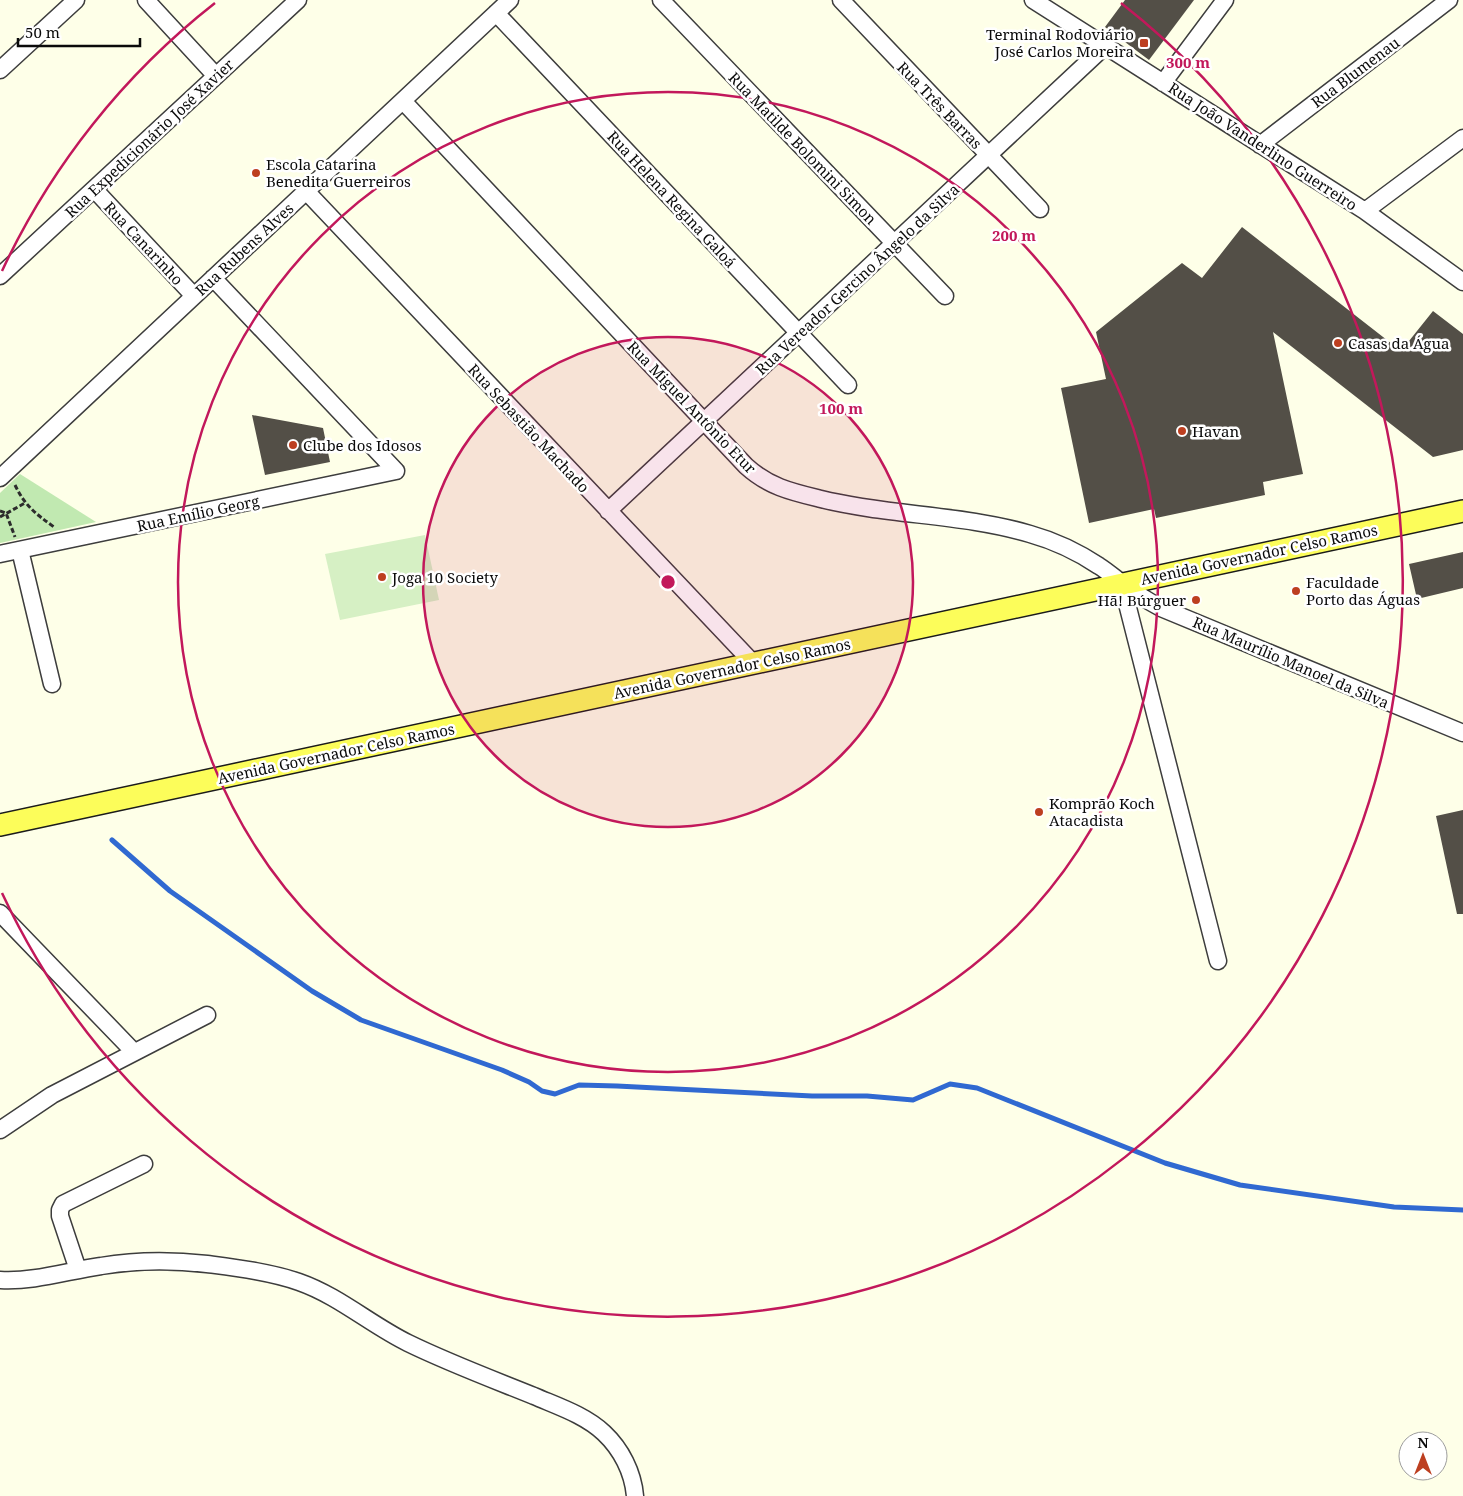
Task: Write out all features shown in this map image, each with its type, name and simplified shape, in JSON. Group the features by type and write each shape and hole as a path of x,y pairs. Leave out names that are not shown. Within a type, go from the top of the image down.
{"main road":[{"name":"Avenida Governador Celso Ramos","path":"0,825 1463,511"}],"street":[{"path":"0,70 76,0"},
{"path":"146,0 216,76"},
{"name":"Rua Expedicionário José Xavier","path":"0,276 298,0"},
{"name":"Rua Rubens Alves","path":"4,474 510,0"},
{"name":"Rua Matilde Bolomini Simon","path":"661,0 945,296"},
{"name":"Rua Três Barras","path":"841,0 1040,209"},
{"path":"1163,83 1226,0"},
{"name":"Rua Blumenau","path":"1260,145 1449,0"},
{"name":"Rua João Vanderlino Guerreiro","path":"1042,2 1105,46 1365,212 1463,282"},
{"name":"Rua Helena Regina Galoá","path":"496,13 848,384"},
{"name":"Rua Vereador Gercino Ângelo da Silva","path":"608,511 1105,46"},
{"name":"Rua Miguel Antônio Etur","path":"403,101 756,475 768,483 784,489 864,508 973,522 1029,534 1055,542 1081,554 1100,566 1122,584"},
{"path":"1365,212 1463,138"},
{"name":"Rua Canarinho","path":"94,189 194,296"},
{"name":"Rua Sebastião Machado","path":"306,191 754,663"},
{"name":"Rua Emílio Georg","path":"0,554 396,471 213,278"},
{"path":"20,550 52,684"},
{"path":"1122,584 1218,961"},
{"name":"Rua Maurílio Manoel da Silva","path":"1122,584 1161,608 1463,734"},
{"path":"0,913 134,1052"},
{"path":"0,1130 52,1095 207,1015"},
{"path":"78,1270 60,1216 63,1204 144,1164"},
{"path":"0,1280 27,1280 124,1262 157,1261 199,1263 280,1276 312,1287 407,1343 548,1402 588,1422 604,1433 624,1458 632,1476 634,1496"}],"path":[{"path":"4,474 31,510 72,539"},
{"path":"0,517 25,503"},
{"path":"0,511 6,513"},
{"path":"6,513 20,550"}],"green space":[{"path":"20,474 96,522 0,543 0,493"},
{"name":"Joga 10 Society","path":"425,535 439,600 340,620 325,554"}],"building":[{"name":"Terminal Rodoviário José Carlos Moreira","path":"1125,0 1194,0 1149,60 1105,27"},
{"name":"Havan","path":"1242,227 1401,351 1433,311 1463,334 1463,450 1433,457 1273,332 1303,474 1263,482 1265,495 1156,518 1154,509 1089,523 1061,388 1106,379 1096,332 1182,263 1202,278"},
{"name":"Clube dos Idosos","path":"252,415 323,428 330,462 265,475"},
{"path":"1463,552 1463,588 1417,599 1409,564"},
{"path":"1463,810 1463,914 1457,914 1436,816"}],"waterway":[{"path":"112,840 170,891 312,991 361,1020 502,1070 529,1082 542,1091 555,1094 579,1085 812,1096 867,1096 913,1100 950,1084 977,1088 1165,1163 1240,1185 1394,1207 1463,1210"}],"place":[{"name":"Terminal Rodoviário José Carlos Moreira","path":"1144,43"},
{"name":"Escola Catarina Benedita Guerreiros","path":"256,173"},
{"name":"Casas da Água","path":"1338,343"},
{"name":"Havan","path":"1182,431"},
{"name":"Clube dos Idosos","path":"293,445"},
{"name":"Joga 10 Society","path":"382,577"},
{"name":"Faculdade Porto das Águas","path":"1296,591"},
{"name":"Hã! Búrguer","path":"1196,600"},
{"name":"Komprão Koch Atacadista","path":"1039,812"}]}
